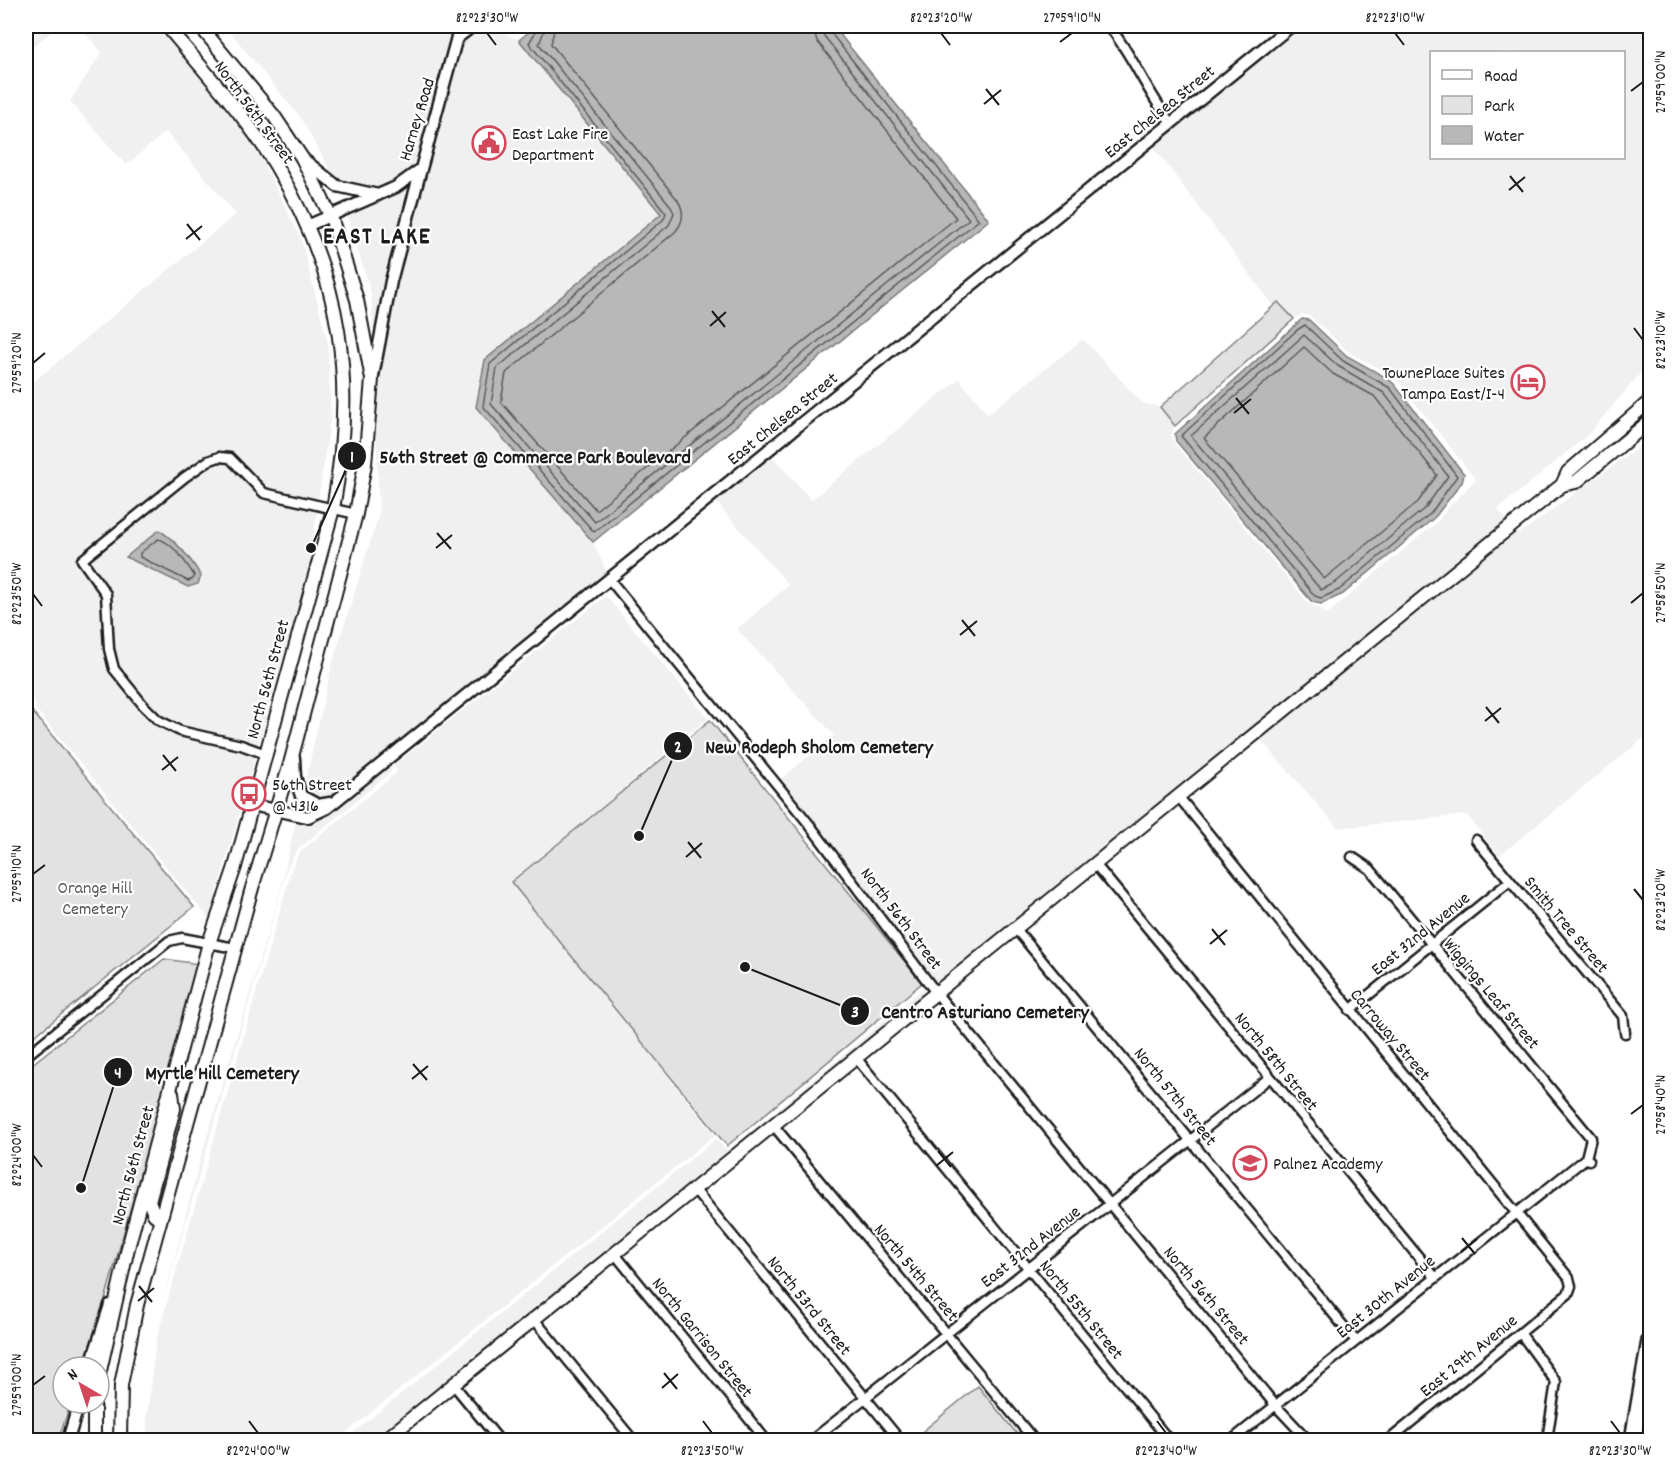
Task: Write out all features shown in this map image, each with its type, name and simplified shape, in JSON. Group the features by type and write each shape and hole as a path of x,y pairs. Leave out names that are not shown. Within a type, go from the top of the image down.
{"highway":[{"path":"1633,1440 1650,1341"}],"main road":[{"name":"North 56th Street","path":"104,1355 128,1248 209,943 252,805 333,509 341,462 345,378 338,320 307,226 276,166 167,26"},
{"name":"North 56th Street","path":"120,1440 121,1385 137,1305 236,948 294,750 356,514 365,464 372,379 357,300 331,217 302,158 274,116 200,26"},
{"path":"385,1440 1562,485 1568,472 1650,401"},
{"path":"1562,485 1576,482 1650,421"},
{"path":"160,1219 154,1214 149,1201 174,1110 171,1089"},
{"path":"94,1415 94,1440"}],"street":[{"name":"Harney Road","path":"307,226 396,187 421,169 460,26"},
{"path":"456,40 474,26"},
{"path":"1109,26 1123,43 1156,104 1171,123"},
{"name":"East Chelsea Street","path":"252,805 275,812 313,816 339,799 1291,26"},
{"path":"302,158 337,186 378,195"},
{"path":"372,379 391,281 421,169"},
{"path":"266,754 241,745 180,731 158,720 144,706 114,669 109,649 106,594 82,560 185,477 208,461 219,457 230,458 264,493 356,514"},
{"name":"North 56th Street","path":"610,580 809,824 937,994 1276,1406 1308,1440"},
{"path":"294,750 295,777 301,796 318,806 339,799"},
{"name":"Carroway Street","path":"1178,796 1350,1010 1517,1211 1569,1278 1568,1294"},
{"name":"Smith Tree Street","path":"1476,840 1623,1016 1625,1033"},
{"name":"Wiggings Leaf Street","path":"1352,857 1370,869 1430,945 1591,1138 1587,1159"},
{"name":"North 58th Street","path":"1095,864 1435,1277"},
{"name":"East 32nd Avenue","path":"1350,1010 1510,881"},
{"name":"North 57th Street","path":"1017,929 1355,1340"},
{"path":"26,1056 169,941 182,938 236,948"},
{"name":"North 55th Street","path":"857,1059 1168,1440"},
{"name":"East 32nd Avenue","path":"812,1440 1269,1078"},
{"name":"North 54th Street","path":"774,1126 1034,1440"},
{"name":"East 30th Avenue","path":"1232,1440 1517,1211 1587,1159"},
{"name":"North 53rd Street","path":"695,1190 900,1440"},
{"path":"94,1355 128,1248"},
{"name":"North Garrison Street","path":"615,1254 766,1440"},
{"name":"East 29th Avenue","path":"1389,1440 1568,1294"},
{"path":"534,1319 633,1440"},
{"path":"1521,1334 1556,1382 1547,1440"},
{"path":"453,1384 499,1440"},
{"path":"68,1440 75,1415"}],"shaded area":[{"path":"26,26 59,26 26,52"},
{"path":"78,26 158,26 252,140 301,239 328,343 331,415 318,501 266,489 233,455 218,452 205,457 182,473 79,556 78,563 101,595 105,648 110,670 140,709 157,725 178,735 240,749 256,755 209,919 34,707 36,705 26,691 26,388 236,214 166,132 126,165 70,101 102,52"},
{"path":"225,26 455,26 417,166 394,183 377,190 347,185 335,179 300,117"},
{"path":"465,26 488,26 519,40 661,214 485,360 476,407 593,542 608,575 336,795 322,800 313,799 303,791 332,664 379,514 375,396 396,283"},
{"path":"1299,26 1649,26 1650,362 1588,435 1498,509 1508,522 938,987 780,780 834,735 737,629 789,585 715,501 771,455 811,500 959,379 988,414 1083,339 1142,403 1160,407 1175,426 1171,434 1174,443 1309,604 1319,608 1326,615 1438,521 1450,505 1476,480 1394,376 1350,353 1311,317 1302,314 1294,319 1278,302 1273,305 1152,145"},
{"path":"413,182 374,346 371,293 347,215 383,200"},
{"path":"1650,439 1650,733 1499,856 1467,815 1338,828 1258,737 1515,530 1519,534"},
{"path":"220,462 228,463 263,498 317,510 310,560 258,746 242,740 181,727 161,716 147,703 119,667 114,649 110,594 88,561 188,481 210,465"},
{"path":"606,596 708,718 512,881 715,1135 337,1440 147,1440 147,1416 156,1341 292,868 299,853 397,772 393,766"},
{"path":"389,766 392,771 297,850 288,866 162,1305 201,1157 281,888 296,820 309,822 323,817"},
{"path":"926,986 931,993 377,1440 344,1440 716,1139 724,1148 730,1149"}],"green space":[{"path":"1278,302 1294,319 1175,426 1160,407"},
{"name":"Orange Hill Cemetery","path":"32,711 194,907 26,1043 26,716"},
{"path":"710,720 922,983 727,1146 511,882"},
{"path":"164,959 199,964 103,1307 87,1355 51,1355 51,1415 67,1415 58,1440 26,1440 26,1069"},
{"path":"978,1386 1022,1440 912,1440"}],"water":[{"path":"536,26 833,26 989,220 593,542 476,407 485,360 661,214 519,40"},
{"path":"1302,319 1309,320 1347,356 1394,384 1464,474 1462,482 1435,517 1343,594 1321,604 1312,602 1176,441 1175,434"},
{"path":"159,530 193,563 201,576 198,584 188,587 126,557"}],"place":[{"name":"East Lake Fire Department","path":"489,143"},
{"name":"TownePlace Suites Tampa East/I-4","path":"1528,382"},
{"name":"56th Street @ Commerce Park Boulevard","path":"311,548"},
{"name":"56th Street @ 4316","path":"249,794"},
{"name":"New Rodeph Sholom Cemetery","path":"639,836"},
{"name":"Centro Asturiano Cemetery","path":"745,967"},
{"name":"Palnez Academy","path":"1250,1163"},
{"name":"Myrtle Hill Cemetery","path":"81,1188"}],"district":[{"name":"EAST LAKE","path":"377,235"}]}
